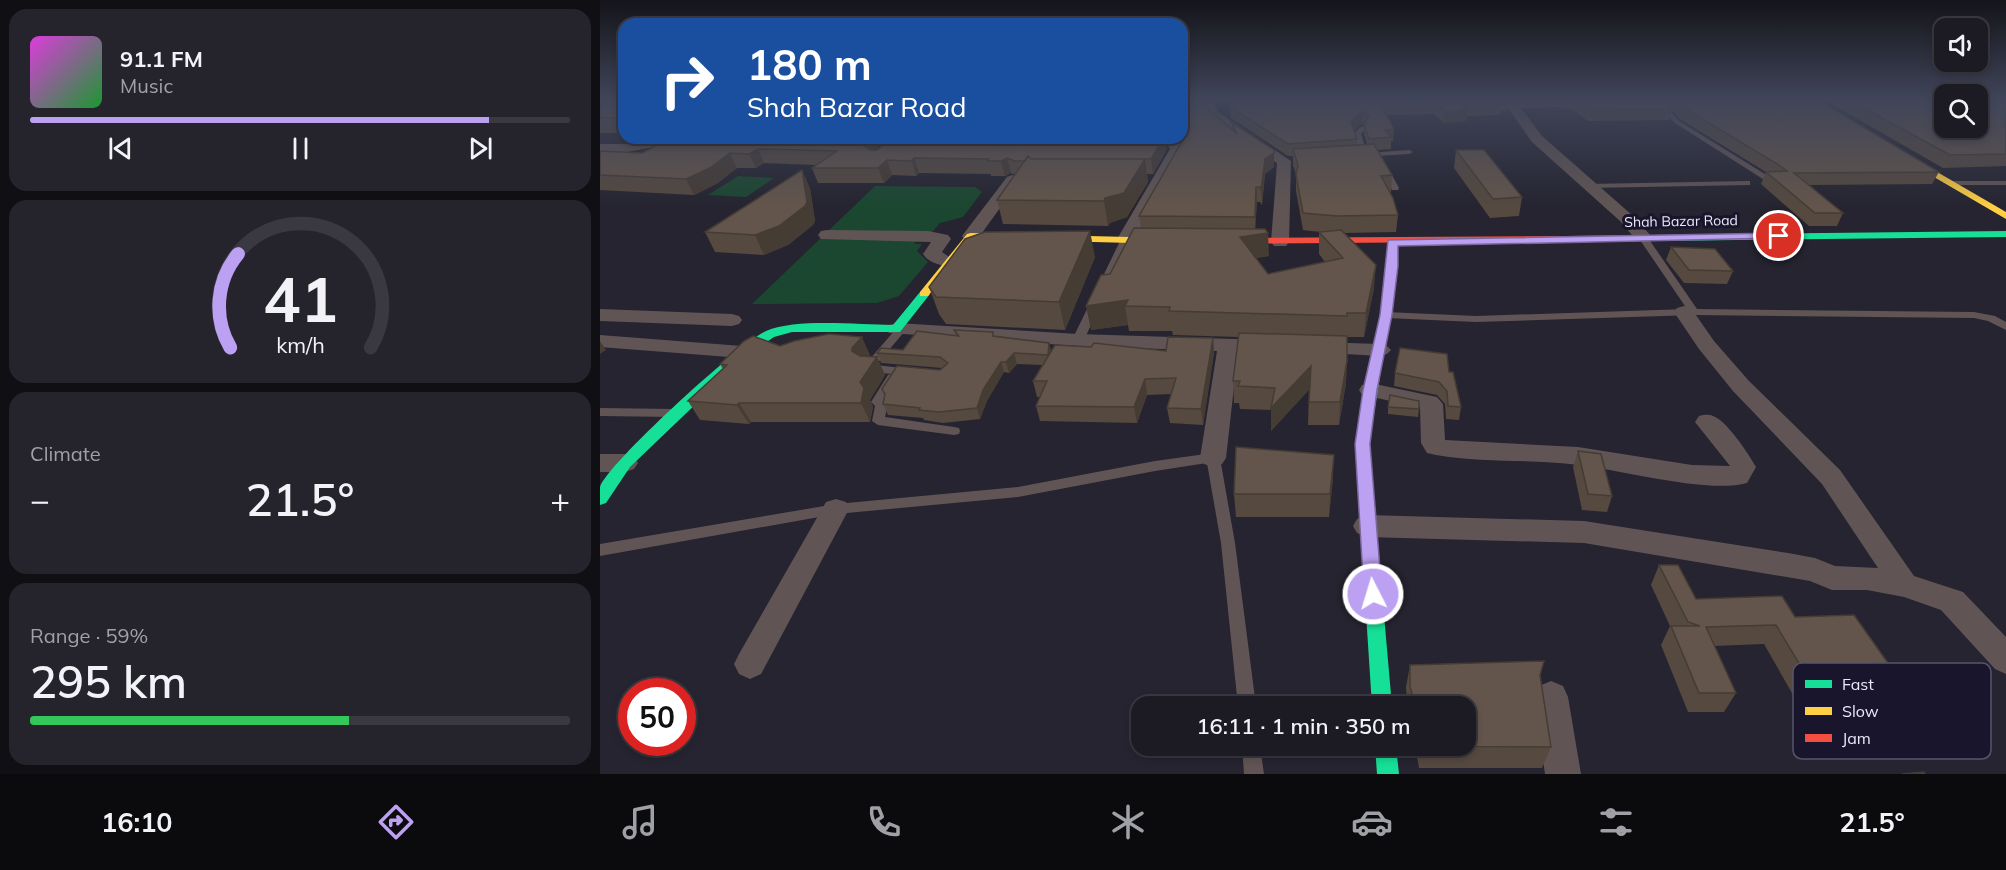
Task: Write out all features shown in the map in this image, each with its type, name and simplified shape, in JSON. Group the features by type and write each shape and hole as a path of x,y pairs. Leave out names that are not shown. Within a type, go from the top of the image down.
{"main road":[{"path":"1889,147 2006,216"},
{"name":"Shah Bazar Road","path":"1210,241 1392,243 1643,237 2006,234"},
{"path":"600,499 625,463 742,352 770,334 792,328 898,330 971,236 1187,241"},
{"path":"1381,696 1362,444 1370,390 1386,315 1393,266 1392,243"},
{"path":"1387,756 1388,774"}],"street":[{"path":"1248,135 1290,161 1280,242"},
{"path":"1534,135 1587,186 1626,218 1643,237"},
{"path":"600,148 627,148 649,144"},
{"path":"877,159 893,144"},
{"path":"1126,239 1155,178 1177,149 1174,144"},
{"path":"971,236 1012,180"},
{"path":"827,235 928,236 942,239 932,254 946,261"},
{"path":"1689,312 1706,345 1741,386 1831,477 1867,527 1904,585"},
{"path":"600,315 732,320"},
{"path":"898,330 1078,340 1380,350"},
{"path":"600,341 742,352"},
{"path":"1213,458 1228,345"},
{"path":"1370,390 1429,402 1433,443 1436,447 1566,455 1648,465 1692,474 1738,476 1743,467 1737,456 1707,422"},
{"path":"600,463 625,463"},
{"path":"750,664 836,509"},
{"path":"1367,526 1584,532 1815,570 1832,578 1867,578 1904,585 1952,601 2006,659"},
{"path":"1551,697 1563,774"}],"lane":[{"path":"1357,135 1364,156"},
{"path":"1698,135 1768,179"},
{"path":"1353,156 1409,152"},
{"path":"1377,154 1395,188"},
{"path":"1587,186 1747,183"},
{"path":"1950,183 2006,183"},
{"path":"1643,237 1689,312"},
{"path":"1078,340 1126,239"},
{"path":"1386,315 1476,319 1689,312 1980,315 2006,327"},
{"path":"898,330 868,368 920,373"},
{"path":"896,372 877,402 882,404 878,421 917,424 922,427 954,431"},
{"path":"600,412 677,413"},
{"path":"600,550 836,509 1018,492 1155,466 1213,458 1228,543 1245,696"},
{"path":"1252,756 1254,774"}],"green space":[{"path":"738,176 774,178 746,197 708,195"},
{"path":"875,186 975,187 982,192 963,217 940,223 928,237 918,238 914,244 922,244 917,251 928,262 899,296 877,303 752,304"}],"building":[{"path":"1188,135 1251,135 1274,150 1274,153 1265,159 1261,190 1260,187 1256,187 1255,217 1139,216 1180,144 1188,144"},
{"path":"1274,135 1356,135 1357,139 1288,144"},
{"path":"1368,135 1392,137 1369,139"},
{"path":"1729,135 1877,135 1939,172 1794,173 1843,213 1815,213 1766,172 1787,171"},
{"path":"1913,135 1934,135 1934,138 1988,138 1988,135 2006,135 2006,154 1950,155"},
{"path":"659,144 863,144 871,150 877,150 884,144 1160,144 1151,159 1031,159 1028,156 1025,161 1007,158 1001,161 987,161 989,159 914,158 912,161 887,160 878,168 812,168 837,151 758,149 749,154 730,153 710,168 686,179 600,175 600,151 642,153"},
{"path":"1374,144 1392,175 1381,176 1393,198 1398,215 1337,216 1303,213 1296,175 1298,165 1293,149"},
{"path":"1456,150 1484,150 1522,197 1493,199"},
{"path":"1028,156 1031,159 1145,159 1124,193 1105,198 1104,201 997,200"},
{"path":"802,170 807,202 779,226 755,235 705,232"},
{"path":"1134,228 1265,229 1268,233 1240,237 1268,274 1343,258 1319,232 1341,230 1376,265 1366,313 1347,313 1347,316 1169,311 1170,307 1125,306 1128,300 1086,306 1101,275 1110,274"},
{"path":"1090,231 1059,302 936,297 929,287 965,239 985,232"},
{"path":"1671,247 1715,249 1733,271 1689,270"},
{"path":"954,330 993,332 993,336 1049,343 1048,355 1014,353 1006,362 1001,362 983,390 977,408 939,412 883,404 885,394 882,389 897,366 940,370 948,363 940,357 877,353 881,348 903,350 917,331 959,336"},
{"path":"1239,333 1347,336 1347,361 1340,402 1309,402 1311,366 1271,408 1275,388 1238,386 1240,381 1233,381"},
{"path":"829,334 862,337 852,351 860,356 877,357 860,382 864,388 861,403 739,403 737,405 688,401 727,365 720,364 744,341 753,336 780,346"},
{"path":"1168,337 1213,338 1201,409 1167,408 1176,378 1145,379 1134,407 1036,406 1047,381 1033,381 1055,345 1091,347 1094,343 1166,351"},
{"path":"1400,348 1447,354 1449,372 1453,372 1461,407 1448,406 1447,391 1439,382 1395,373"},
{"path":"1390,395 1419,401 1419,409 1388,407"},
{"path":"1236,447 1334,455 1330,494 1234,494"},
{"path":"1578,451 1601,454 1612,496 1588,494"},
{"path":"1659,565 1678,565 1696,599 1782,596 1795,617 1854,615 1888,663 1799,663 1776,625 1706,627 1736,693 1699,693 1671,626 1700,626 1688,622"},
{"path":"1544,661 1540,675 1551,747 1476,746 1476,696 1412,696 1410,665"},
{"path":"1924,772 1925,774 1902,774"}],"traffic: fast":[{"path":"1566,239 2006,234"},
{"path":"1381,696 1362,444 1370,390 1386,315 1393,266 1392,243"},
{"path":"600,499 625,463 742,352 770,334 792,328 896,329 924,294"},
{"path":"1387,756 1388,774"}],"traffic: slow":[{"path":"1901,154 2006,216"},
{"path":"924,294 971,236 1171,241"}],"traffic: jam":[{"path":"1227,241 1566,239"}],"route":[{"path":"1373,594 1362,444 1370,390 1386,315 1393,266 1392,243 1779,236"}]}
